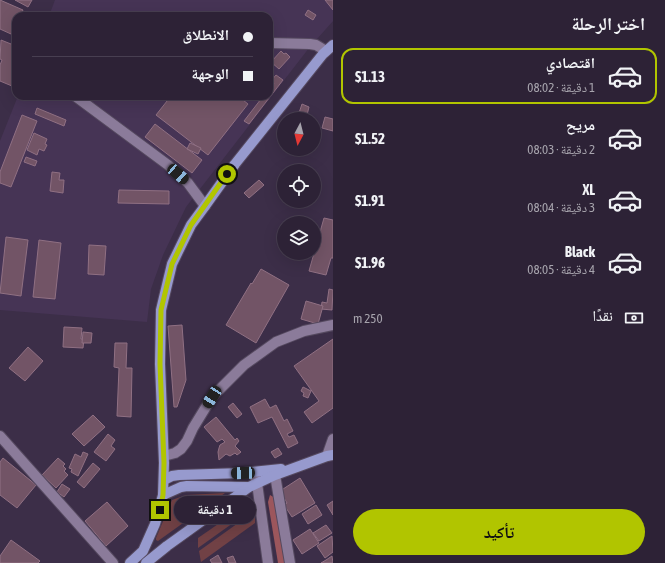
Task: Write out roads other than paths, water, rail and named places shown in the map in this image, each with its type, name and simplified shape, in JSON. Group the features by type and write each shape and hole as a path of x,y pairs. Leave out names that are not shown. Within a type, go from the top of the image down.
{"main road":[{"path":"130,563 143,552 155,524 163,495 164,456 160,364 161,310 172,264 191,225 235,164 329,48"},
{"path":"146,563 167,546 253,485 275,475 330,455"},
{"path":"164,480 172,476 179,475 253,472 297,467"},
{"path":"163,495 180,487 187,486 253,485"}],"street":[{"path":"273,43 310,44 329,48"},
{"path":"79,100 168,165 188,183 205,206"},
{"path":"164,456 175,453 181,449 187,441 192,428 212,397 244,365 276,342 304,331 333,325"},
{"path":"0,436 113,563"},
{"path":"330,455 333,439"},
{"path":"253,472 253,485 268,563"},
{"path":"275,475 290,563"}]}
